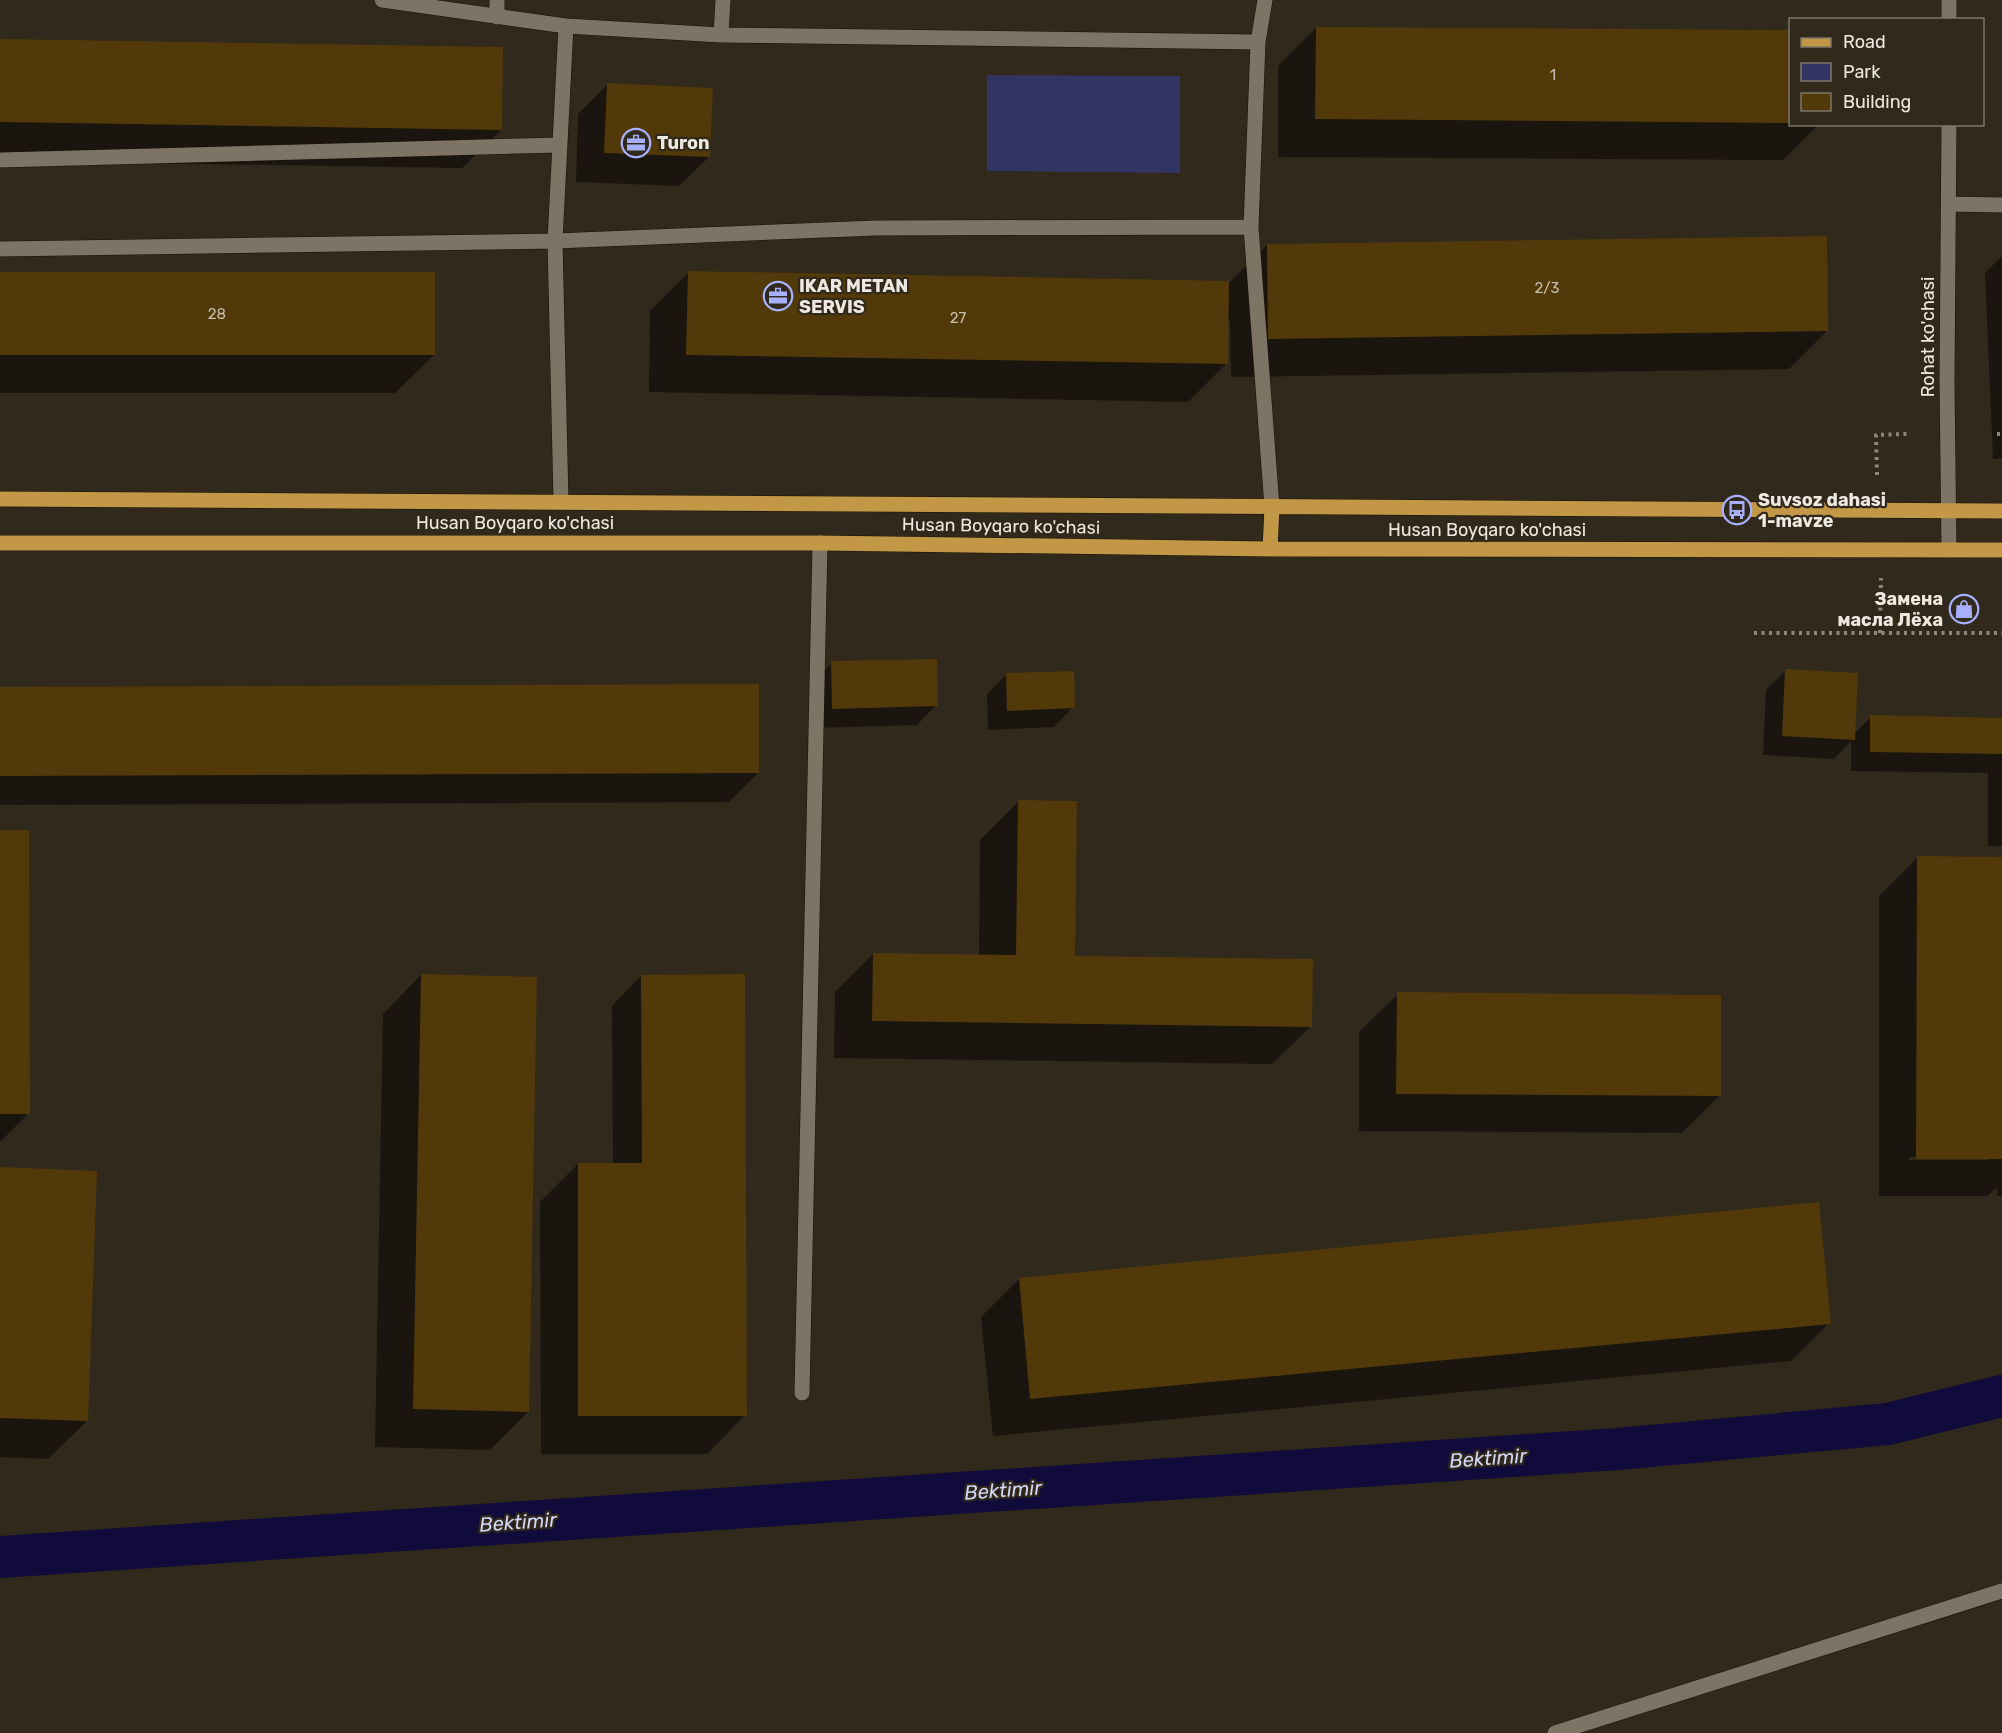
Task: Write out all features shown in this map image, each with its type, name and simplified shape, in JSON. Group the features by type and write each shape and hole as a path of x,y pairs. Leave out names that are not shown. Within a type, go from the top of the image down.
{"main road":[{"name":"Husan Boyqaro ko'chasi","path":"0,499 2002,511"},
{"path":"1270,549 1272,507"},
{"name":"Husan Boyqaro ko'chasi","path":"0,543 820,543 1270,549 2002,550"}],"street":[{"path":"382,0 566,26 721,35 1258,42"},
{"path":"497,0 497,17"},
{"path":"721,35 723,0"},
{"path":"1265,0 1258,42 1251,227 1272,507"},
{"path":"1949,0 1949,18"},
{"path":"561,501 555,241 558,145 566,26"},
{"name":"Rohat ko'chasi","path":"1949,126 1947,382 1949,550"},
{"path":"0,160 558,145"},
{"path":"1949,204 2002,205"},
{"path":"0,249 555,241 876,228 1251,227"},
{"path":"802,1393 820,543"},
{"path":"1555,1733 2002,1591"}],"path":[{"path":"1877,475 1876,435 1907,434"},
{"path":"1880,633 1881,578"},
{"path":"1754,633 2002,633"}],"green space":[{"path":"987,75 1180,76 1180,173 987,171"}],"building":[{"path":"1316,27 1789,30 1789,123 1315,119"},
{"path":"0,39 503,47 502,130 0,122"},
{"path":"607,83 713,88 710,157 604,153"},
{"path":"1827,236 1828,331 1268,339 1267,244"},
{"path":"688,271 1229,281 1228,364 686,355"},
{"path":"0,272 435,272 435,355 0,355"},
{"path":"937,659 938,706 832,709 831,661"},
{"path":"1785,669 1858,673 1855,740 1782,736"},
{"path":"1074,671 1075,708 1007,711 1006,673"},
{"path":"759,684 759,773 0,776 0,687"},
{"path":"1870,715 2002,718 2002,754 1870,752"},
{"path":"1018,800 1077,801 1075,956 1313,959 1312,1027 872,1021 873,953 1016,955"},
{"path":"0,830 29,830 30,1114 0,1114"},
{"path":"1917,856 2002,857 2002,1159 1916,1159"},
{"path":"421,974 537,977 529,1412 413,1409"},
{"path":"745,974 747,1416 578,1416 578,1163 642,1163 641,975"},
{"path":"1397,992 1721,995 1721,1096 1396,1094"},
{"path":"0,1167 97,1171 88,1421 0,1418"},
{"path":"1819,1202 1831,1324 1030,1399 1019,1278"}],"waterway":[{"name":"Bektimir","path":"0,1557 1618,1449 1888,1424 2002,1396"}],"place":[{"name":"Turon","path":"636,143"},
{"name":"IKAR METAN SERVIS","path":"778,296"},
{"name":"Suvsoz dahasi 1-mavze","path":"1737,510"},
{"name":"Замена масла Лёха","path":"1964,609"}]}
